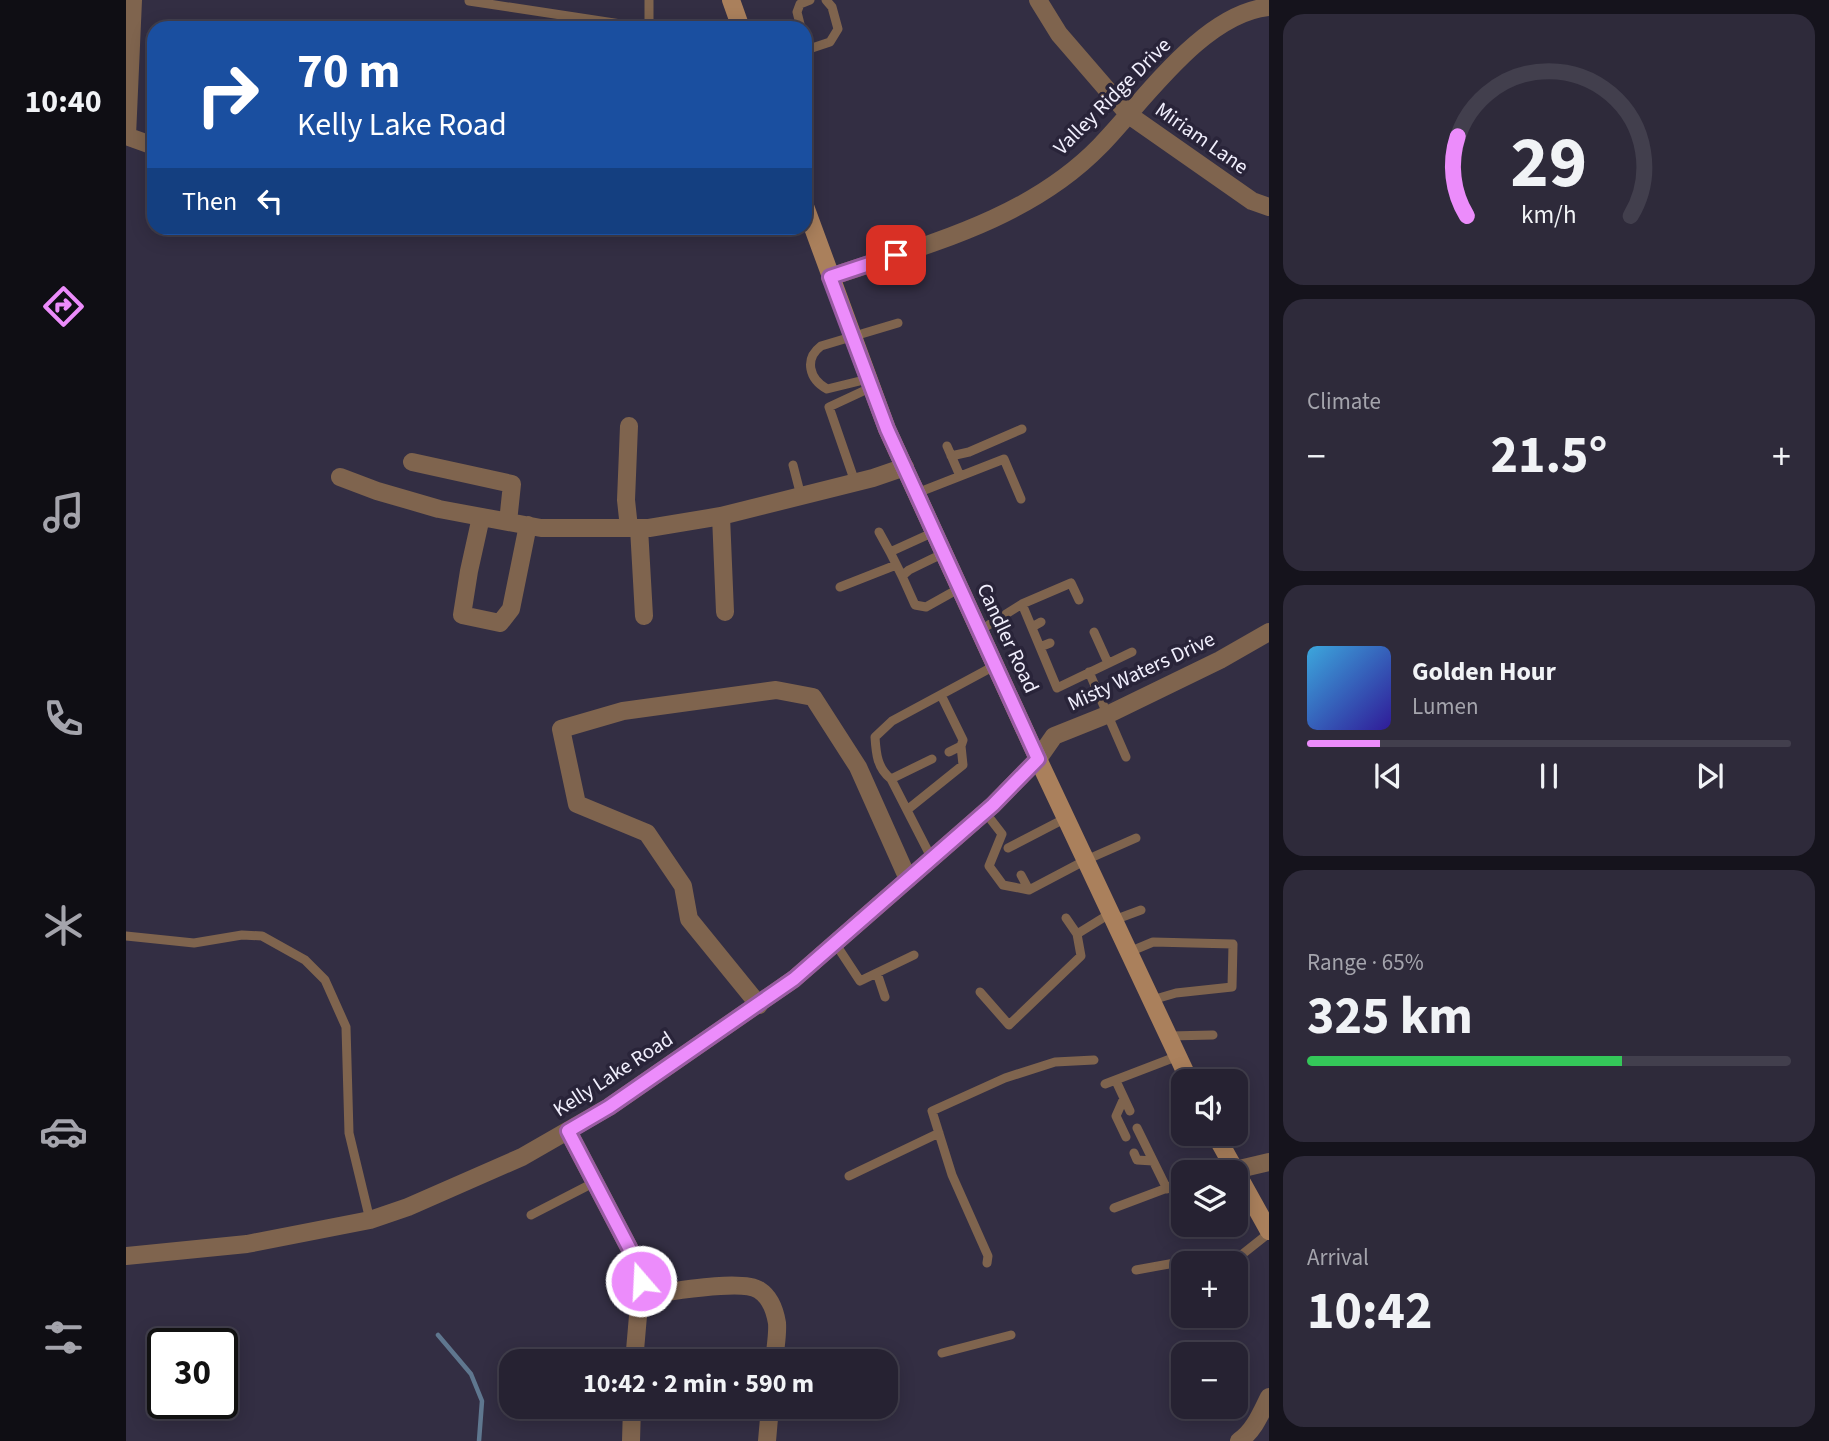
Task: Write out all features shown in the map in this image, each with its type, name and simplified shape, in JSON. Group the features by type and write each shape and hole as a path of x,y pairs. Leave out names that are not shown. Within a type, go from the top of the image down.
{"main road":[{"path":"731,0 738,21"},
{"name":"Candler Road","path":"812,226 870,383 905,467 1038,759 1184,1069"},
{"path":"1248,1194 1269,1232"}],"street":[{"path":"133,0 127,136 147,143"},
{"name":"Miriam Lane","path":"1038,0 1059,34 1129,115 1252,201 1269,207"},
{"name":"Valley Ridge Drive","path":"830,277 974,227 1023,205 1059,182 1098,148 1157,81 1191,48 1225,23 1260,8 1269,7"},
{"path":"629,426 626,500 634,528 644,616"},
{"path":"412,462 512,484 508,522"},
{"path":"340,477 439,509 541,528 634,528 721,516 905,467"},
{"path":"721,516 725,612"},
{"path":"481,517 462,615 500,623 511,609 528,525"},
{"name":"Misty Waters Drive","path":"1038,759 1054,736 1109,714 1220,660 1268,633"},
{"path":"759,1005 689,919 682,886 647,832 577,804 561,729 623,711 776,690 813,697 858,767 908,879"},
{"name":"Kelly Lake Road","path":"126,1256 247,1244 370,1220 408,1207 522,1157 609,1107 794,979 985,812 1038,759"},
{"path":"568,1131 636,1261 641,1281 635,1349"},
{"path":"1248,1165 1269,1162"},
{"path":"639,1296 738,1284 759,1289 772,1306 777,1324 775,1349"},
{"path":"1239,1441 1247,1436 1269,1397"},
{"path":"631,1441 632,1419"},
{"path":"767,1441 769,1419"}],"lane":[{"path":"648,21 649,0"},
{"path":"798,21 800,4 810,0"},
{"path":"812,48 830,42 838,29 832,7 826,0"},
{"path":"469,1 602,21"},
{"path":"870,383 827,389 818,384 812,370 809,362 812,353 821,346 898,323"},
{"path":"855,482 829,407 870,383"},
{"path":"960,476 949,451 969,452 1022,429"},
{"path":"917,493 1004,459 1021,499"},
{"path":"793,465 801,496"},
{"path":"879,532 915,605 926,607 960,588"},
{"path":"890,552 934,532"},
{"path":"902,576 944,553"},
{"path":"840,587 896,565"},
{"path":"979,631 1022,604 1071,583 1079,600"},
{"path":"1022,604 1057,688 1132,652"},
{"path":"1032,627 1041,622"},
{"path":"1094,632 1108,663"},
{"path":"1040,647 1050,643"},
{"path":"932,859 891,779 883,773 877,758 875,737 892,721 996,665"},
{"path":"1089,673 1126,757"},
{"path":"907,810 962,765 963,740 941,695"},
{"path":"949,752 961,746"},
{"path":"891,779 933,759"},
{"path":"985,812 1002,834 1014,859"},
{"path":"1008,848 1066,818"},
{"path":"1002,834 989,866 1003,885 1029,890 1136,838"},
{"path":"1021,875 1029,890"},
{"path":"1077,934 1112,916 1141,910"},
{"path":"980,992 1009,1025 1080,956 1077,934 1066,918"},
{"path":"126,936 194,943 242,935 262,936 305,960 325,980 346,1027 349,1133 370,1220"},
{"path":"1129,952 1153,942 1233,944 1232,987 1176,993 1152,1000"},
{"path":"835,943 860,981 914,955"},
{"path":"877,973 885,997"},
{"path":"1169,1036 1213,1035"},
{"path":"1105,1084 1178,1056"},
{"path":"986,1263 988,1256 952,1175 932,1111 1006,1078 1055,1062 1094,1060"},
{"path":"1116,1081 1130,1111"},
{"path":"1124,1098 1116,1116 1126,1137"},
{"path":"1138,1128 1167,1189"},
{"path":"849,1176 939,1133"},
{"path":"1134,1153 1137,1160 1153,1161"},
{"path":"531,1215 595,1182"},
{"path":"1114,1208 1171,1187"},
{"path":"1244,1251 1269,1232"},
{"path":"1136,1270 1171,1264"},
{"path":"942,1353 1012,1335"}],"waterway":[{"path":"438,1335 471,1374 482,1401 479,1441"}],"route":[{"path":"641,1281 636,1261 568,1131 609,1107 794,979 993,805 1038,759 887,429 830,277 896,255"}]}
